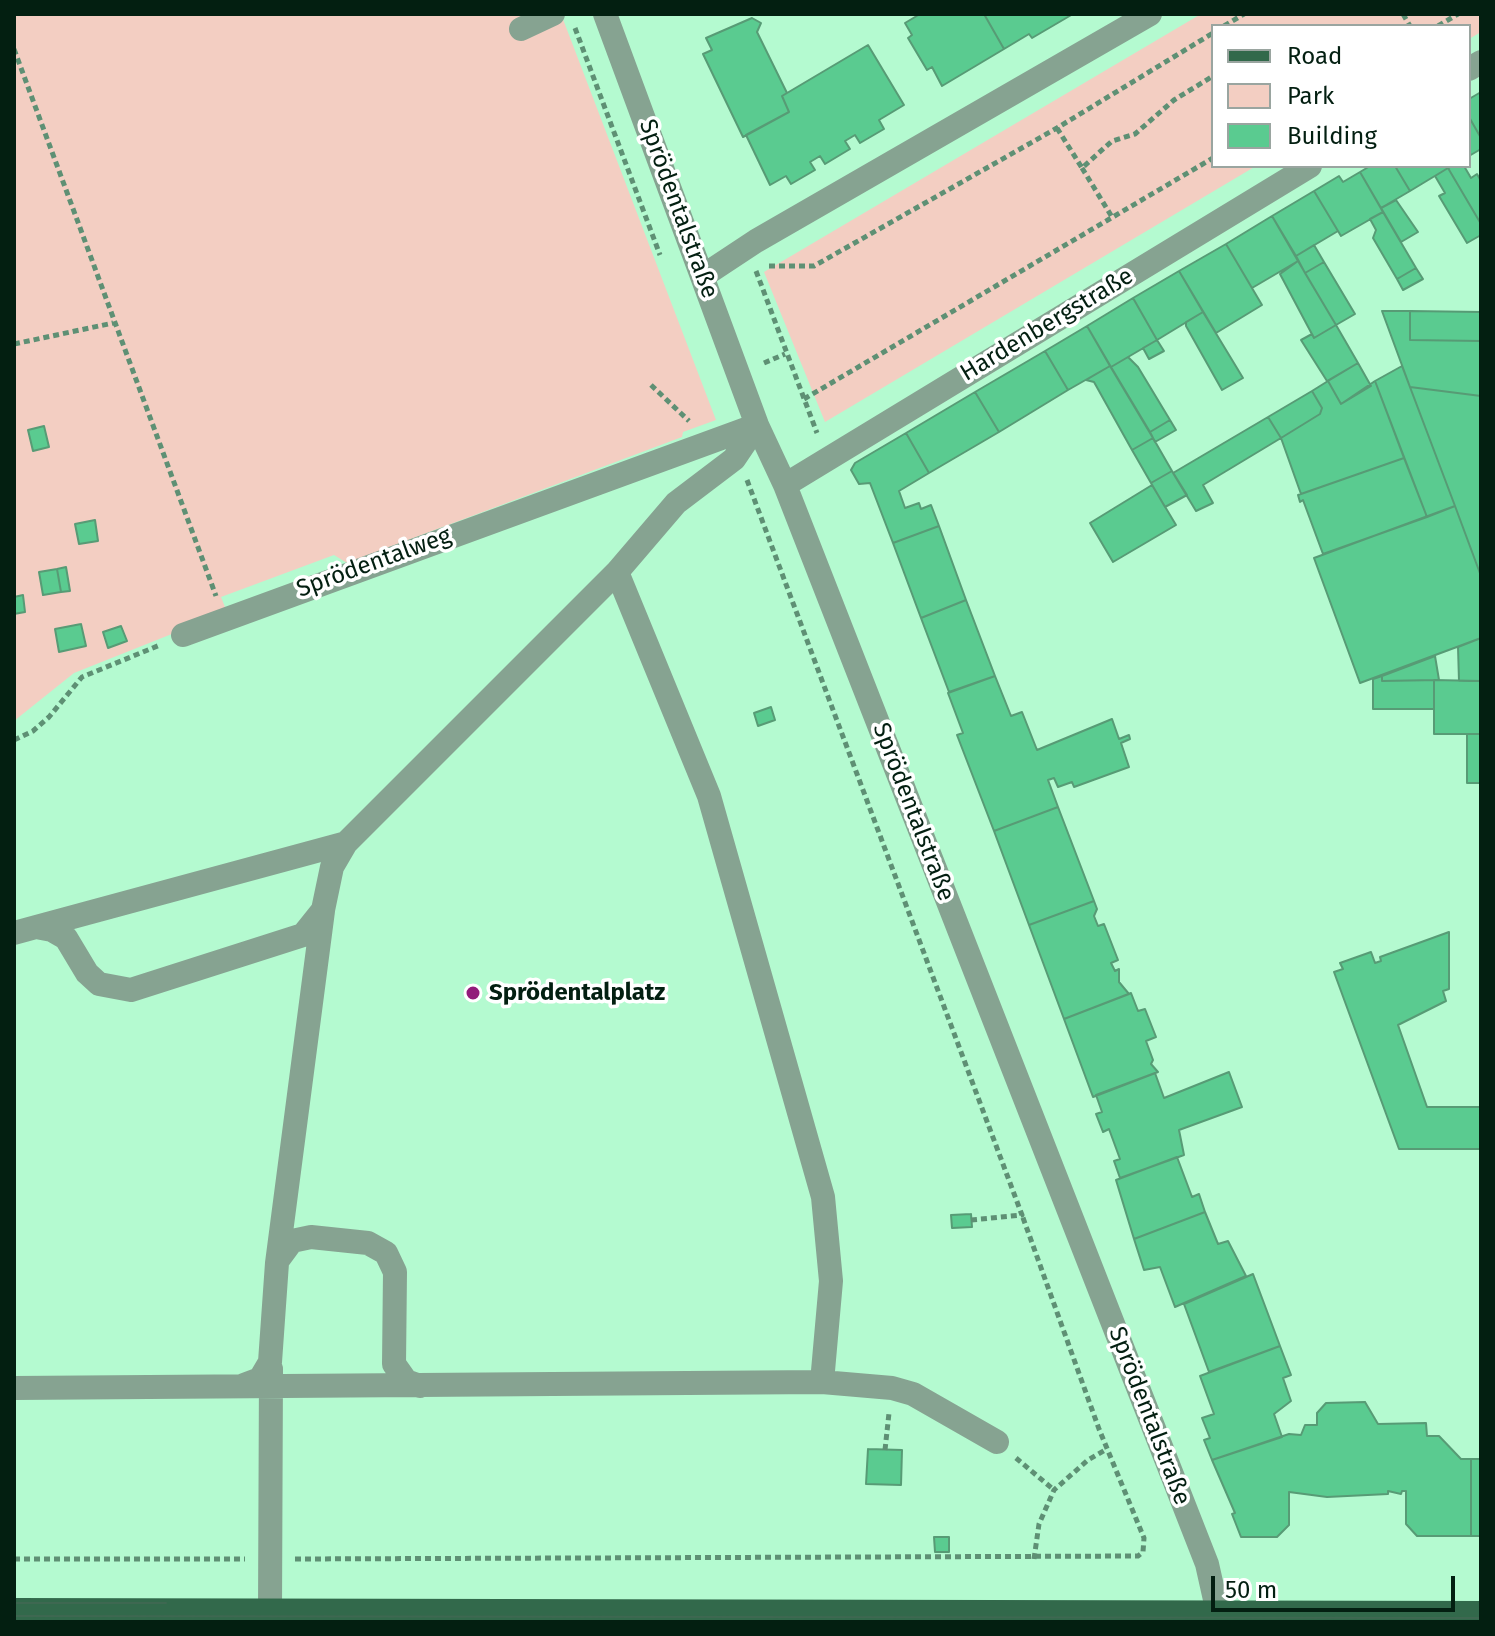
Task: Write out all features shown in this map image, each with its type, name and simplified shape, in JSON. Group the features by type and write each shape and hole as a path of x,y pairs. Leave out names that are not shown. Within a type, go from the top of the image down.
{"main road":[{"path":"14,1610 270,1611 347,1616 1481,1613"}],"street":[{"path":"521,29 553,14"},
{"name":"Sprödentalstraße","path":"605,14 757,425 785,485 1207,1564 1220,1616"},
{"path":"703,276 756,241 1150,14"},
{"name":"Hardenbergstraße","path":"785,485 1307,168"},
{"name":"Sprödentalweg","path":"183,635 728,446 757,425"},
{"path":"270,1611 271,1352 277,1263 323,910 332,867 346,843 617,572 728,446"},
{"path":"617,572 709,796 823,1197 831,1281 822,1382"},
{"path":"25,930 346,843"},
{"path":"25,930 66,938 87,973 99,984 131,990 303,935 323,910"},
{"path":"277,1263 292,1241 311,1237 368,1243 386,1253 395,1272 394,1364 406,1381 426,1386"},
{"path":"242,1385 253,1383 266,1372 271,1352"},
{"path":"14,1388 822,1382 892,1388 913,1394 997,1442"}],"path":[{"path":"828,458 755,268 814,266 1057,128 1211,34"},
{"path":"14,49 113,323 227,619"},
{"path":"1082,168 1112,141 1135,134 1174,100 1211,77"},
{"path":"1057,128 1112,217"},
{"path":"804,399 1211,159"},
{"path":"14,344 113,323"},
{"path":"14,1559 1034,1559 1131,1558 1143,1552 1144,1538 1107,1449 1022,1215 728,446 703,438 683,413 651,385"},
{"path":"14,740 33,731 49,717 82,677 183,635"},
{"path":"971,1220 1022,1215"},
{"path":"885,1450 888,1419"},
{"path":"997,1442 1054,1490"},
{"path":"1034,1559 1039,1524 1054,1490 1088,1460 1107,1449"}],"green space":[{"path":"14,14 561,14 716,420 683,432 682,437 347,563 334,555 221,597 227,612 74,673 14,721"},
{"path":"1201,14 1481,14 1481,32 1471,38 1471,24 1211,24 1211,168 1253,168 825,422 764,272"}],"building":[{"path":"920,14 984,14 1004,49 942,86 932,67 927,70 908,38 912,35 905,23"},
{"path":"984,14 1073,14 1032,38 1029,34 1004,49"},
{"path":"752,18 761,23 757,32 787,93 782,96 789,112 743,137 703,54 712,50 706,38"},
{"path":"868,45 904,105 879,120 884,129 860,143 855,135 845,141 850,149 825,164 820,156 810,162 815,170 791,184 786,176 770,185 746,135 789,112 782,96"},
{"path":"1481,92 1481,138 1471,120 1471,98"},
{"path":"1471,120 1481,138 1481,149 1471,155"},
{"path":"1367,168 1396,168 1410,191 1381,208 1360,172"},
{"path":"1396,168 1448,168 1410,191"},
{"path":"1448,168 1465,168 1471,178 1477,174 1481,181 1481,224"},
{"path":"1448,168 1481,224 1481,235 1467,243 1439,196 1445,193 1435,176"},
{"path":"1360,172 1383,212 1341,236 1314,191 1339,176 1343,182"},
{"path":"1314,191 1338,231 1296,256 1272,216"},
{"path":"1396,200 1418,232 1401,242 1381,208"},
{"path":"1383,212 1416,268 1397,279 1373,238 1376,230 1370,219"},
{"path":"1272,216 1298,261 1252,288 1226,244"},
{"path":"1226,244 1262,305 1216,333 1179,271"},
{"path":"1314,245 1324,262 1305,273 1296,256"},
{"path":"1298,261 1336,325 1314,338 1280,274"},
{"path":"1324,262 1355,314 1336,325 1305,273"},
{"path":"1416,268 1423,279 1403,290 1397,279"},
{"path":"1179,271 1203,312 1157,340 1133,298"},
{"path":"1133,298 1157,340 1111,367 1087,326"},
{"path":"1382,311 1410,311 1410,340 1481,341 1481,396 1410,387"},
{"path":"1410,311 1481,312 1481,341 1410,340"},
{"path":"1203,312 1243,378 1222,390 1186,326 1186,322"},
{"path":"1336,325 1358,363 1327,381 1301,340 1312,334 1314,338"},
{"path":"1087,326 1110,366 1068,390 1045,351"},
{"path":"1157,340 1164,351 1149,359 1143,348"},
{"path":"1045,351 1068,390 999,432 975,392"},
{"path":"1128,357 1138,367 1170,420 1150,432 1111,367"},
{"path":"1358,363 1371,386 1341,404 1328,381"},
{"path":"1110,366 1153,438 1132,450 1094,382 1086,380"},
{"path":"1402,366 1455,506 1427,517 1375,381"},
{"path":"1328,381 1341,404 1375,381 1404,458 1301,494 1281,438 1320,414 1322,408 1312,391"},
{"path":"1410,387 1481,396 1481,576 1455,506"},
{"path":"1312,391 1322,408 1320,414 1281,438 1268,417"},
{"path":"975,392 999,432 929,473 906,433"},
{"path":"1268,417 1281,438 1203,485 1213,503 1196,511 1173,473"},
{"path":"1170,420 1176,430 1155,442 1150,432"},
{"path":"44,426 49,447 33,451 28,430"},
{"path":"906,433 929,473 899,491 905,508 919,503 921,509 931,505 939,526 893,543 870,483 859,484 851,470 855,463"},
{"path":"1153,438 1172,471 1151,483 1132,450"},
{"path":"1404,458 1427,517 1323,554 1303,500 1300,502 1298,495"},
{"path":"1172,471 1187,495 1165,507 1151,483"},
{"path":"1152,485 1176,525 1113,562 1090,523"},
{"path":"1455,506 1481,576 1481,638 1360,683 1314,558"},
{"path":"95,520 98,541 79,544 75,524"},
{"path":"939,526 966,600 921,618 893,543"},
{"path":"66,567 70,591 61,592 57,569"},
{"path":"57,569 61,592 43,595 39,572"},
{"path":"23,595 25,612 14,614 14,597"},
{"path":"966,600 995,676 949,692 921,618"},
{"path":"81,624 86,646 59,652 55,629"},
{"path":"121,626 127,641 108,648 103,632"},
{"path":"1481,638 1481,681 1459,681 1458,647"},
{"path":"1435,656 1439,680 1382,681 1382,676"},
{"path":"995,676 1011,716 1022,712 1037,750 1112,719 1119,739 1129,735 1130,739 1121,743 1129,767 1074,787 1072,782 1058,787 1054,778 1048,780 1058,807 994,831 957,735 963,733 948,693"},
{"path":"1382,676 1382,681 1434,680 1434,709 1373,709 1373,679"},
{"path":"1434,680 1481,681 1481,734 1434,734"},
{"path":"771,707 775,720 758,726 754,713"},
{"path":"1467,734 1481,734 1481,783 1467,783"},
{"path":"1058,807 1094,901 1029,925 994,831"},
{"path":"1094,901 1098,926 1104,924 1118,960 1111,963 1115,971 1119,969 1119,982 1129,994 1064,1019 1029,925"},
{"path":"1449,932 1449,989 1443,991 1446,1001 1398,1025 1427,1107 1481,1107 1481,1149 1399,1149 1334,972 1343,969 1340,963 1371,952 1375,963 1381,961 1380,957"},
{"path":"1131,993 1138,1011 1145,1009 1156,1037 1146,1041 1153,1060 1151,1064 1158,1072 1093,1097 1064,1019"},
{"path":"1229,1072 1242,1107 1179,1130 1184,1155 1120,1178 1114,1161 1120,1159 1109,1129 1103,1132 1096,1114 1102,1112 1096,1095 1155,1073 1164,1098"},
{"path":"1177,1157 1192,1197 1199,1194 1205,1212 1134,1239 1116,1180"},
{"path":"1205,1212 1218,1244 1228,1241 1246,1276 1175,1307 1160,1267 1144,1270 1134,1239"},
{"path":"971,1214 972,1227 952,1228 951,1215"},
{"path":"1253,1274 1280,1346 1209,1372 1184,1304"},
{"path":"1280,1346 1291,1375 1283,1378 1291,1401 1274,1414 1282,1437 1212,1460 1204,1440 1210,1438 1202,1418 1214,1414 1200,1376"},
{"path":"1365,1402 1378,1424 1426,1423 1427,1436 1439,1436 1461,1459 1471,1459 1471,1536 1417,1536 1406,1524 1406,1491 1401,1494 1388,1491 1388,1494 1327,1497 1289,1492 1289,1525 1277,1537 1241,1537 1232,1514 1235,1513 1212,1460 1289,1434 1301,1435 1305,1425 1317,1425 1317,1413 1326,1403"},
{"path":"868,1449 902,1450 901,1485 866,1484"},
{"path":"1471,1459 1481,1459 1481,1536 1471,1536"},
{"path":"934,1537 949,1537 949,1552 935,1552"}],"tram line":[{"path":"14,1603 166,1603"},
{"path":"14,1616 1481,1618"}],"place":[{"name":"Sprödentalplatz","path":"473,993"}]}
